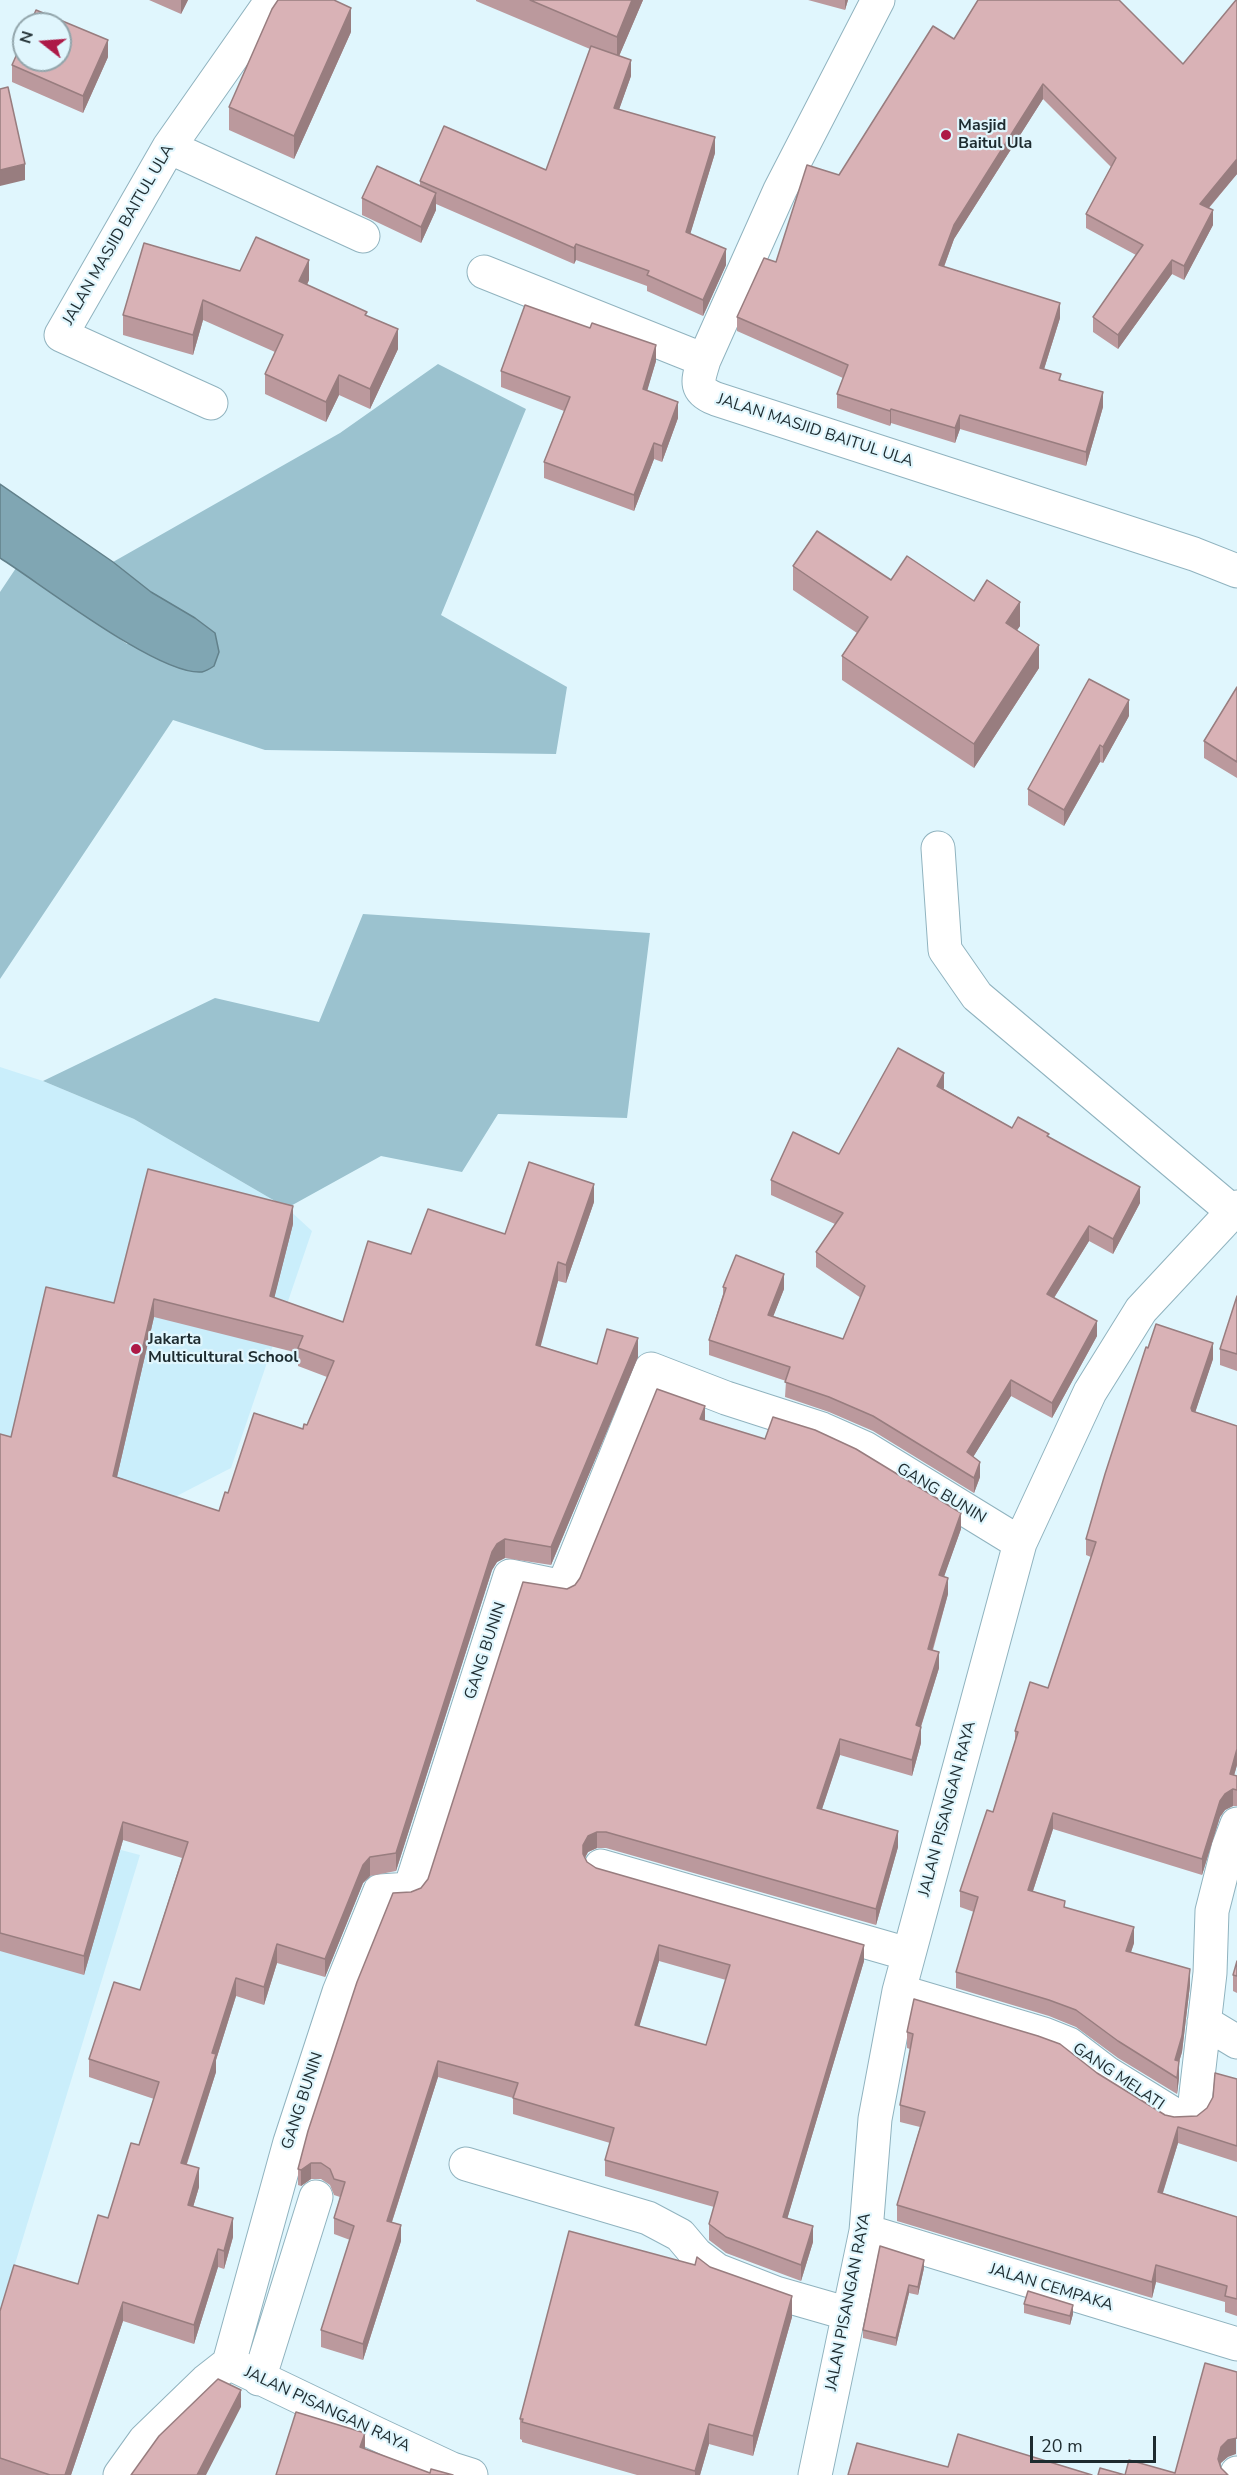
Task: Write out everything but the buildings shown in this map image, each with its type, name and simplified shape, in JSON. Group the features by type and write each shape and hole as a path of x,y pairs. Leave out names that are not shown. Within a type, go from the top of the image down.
{"street":[{"name":"JALAN MASJID BAITUL ULA","path":"211,403 61,335 169,147 272,0"},
{"name":"JALAN MASJID BAITUL ULA","path":"878,0 780,190 704,360 698,382 704,394 1194,554 1237,571"},
{"path":"169,147 363,236"},
{"path":"484,272 704,360"},
{"path":"938,848 945,950 976,996 1234,1209"},
{"name":"JALAN PISANGAN RAYA","path":"815,2475 866,2231 875,2119 899,1991 1020,1543 1090,1392 1112,1355 1141,1310 1234,1209"},
{"name":"GANG BUNIN","path":"229,2363 290,2142 339,1992 380,1891 410,1889 510,1576 563,1587 651,1369 726,1398 822,1429 865,1448 1020,1543"},
{"name":"GANG MELATI","path":"899,1991 1044,2034 1069,2044 1107,2073 1180,2117 1190,2115 1194,2111 1210,1973 1212,1911 1228,1848 1237,1824"},
{"path":"601,1866 908,1954"},
{"path":"1204,2022 1237,2042"},
{"path":"466,2164 648,2218 680,2235 696,2254 717,2270 776,2293 849,2314"},
{"path":"259,2379 316,2197"},
{"name":"JALAN CEMPAKA","path":"866,2231 1237,2344"},
{"name":"JALAN PISANGAN RAYA","path":"120,2475 145,2440 206,2381 229,2363 452,2469 471,2475"}],"shaded area":[{"path":"438,364 526,409 441,615 567,687 556,754 265,750 173,720 0,979 0,592 16,568 127,644 215,633 195,618 151,592 113,562 340,433"},
{"path":"0,484 113,562 151,592 195,618 215,633 219,652 214,666 202,672 183,669 158,659 100,626 0,558"},
{"path":"363,914 650,933 627,1118 498,1114 462,1172 381,1156 287,1208 134,1119 43,1081 215,998 319,1022"},
{"name":"Jakarta Multicultural School","path":"0,1067 43,1081 134,1119 287,1208 312,1231 231,1468 105,1533 0,1508"},
{"path":"0,1818 140,1855 0,2313"}],"place":[{"name":"Masjid Baitul Ula","path":"946,135"},
{"name":"Jakarta Multicultural School","path":"136,1349"}]}
